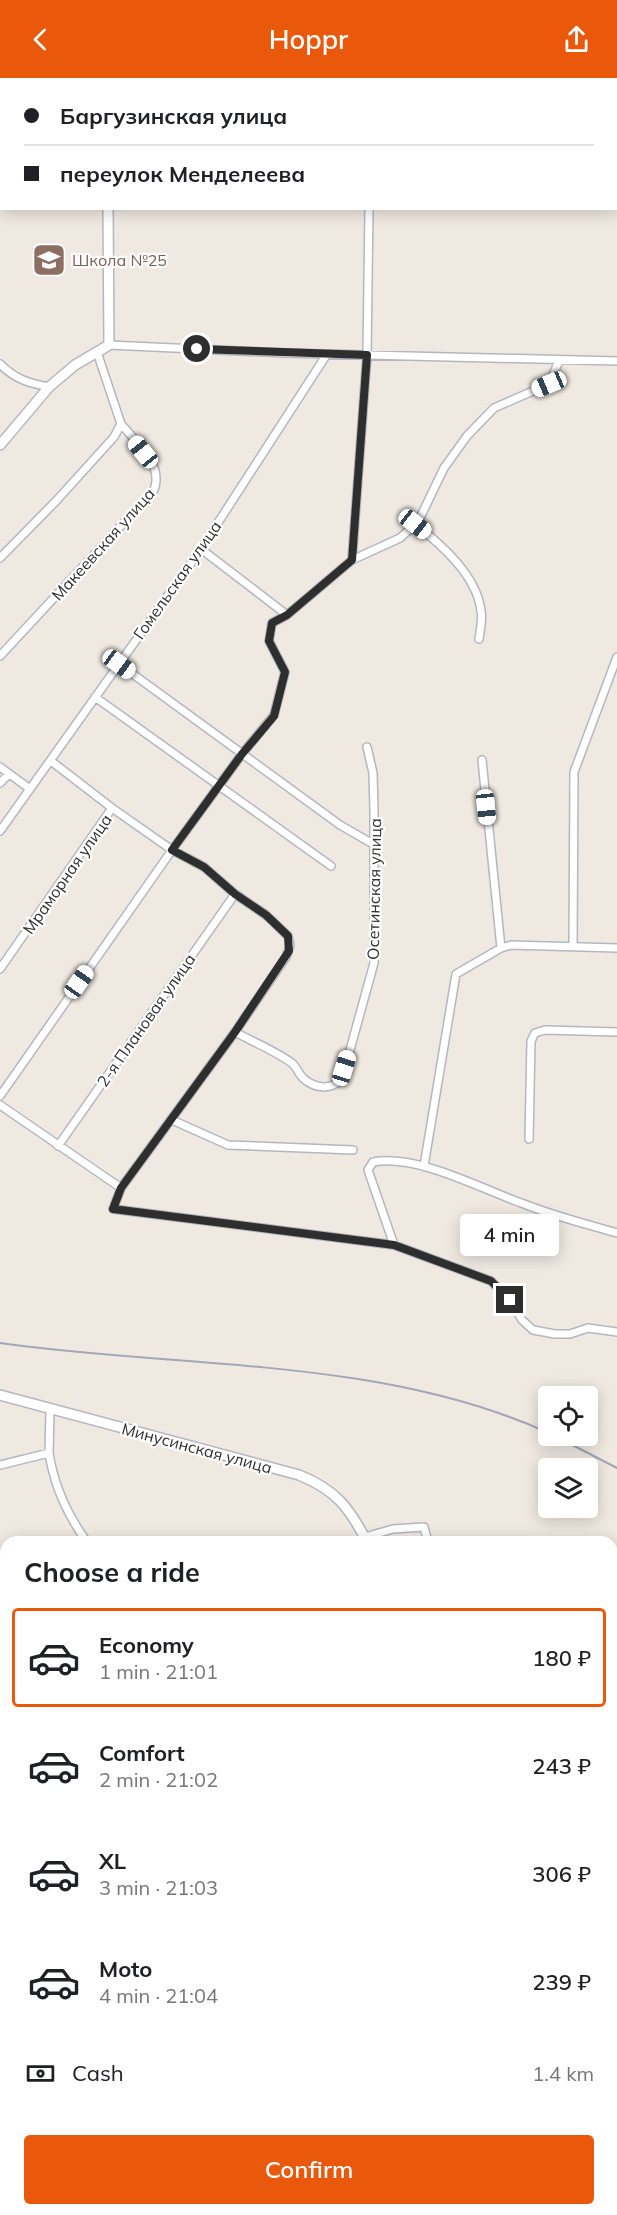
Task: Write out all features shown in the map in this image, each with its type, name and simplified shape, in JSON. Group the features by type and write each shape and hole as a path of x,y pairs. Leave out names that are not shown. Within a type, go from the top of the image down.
{"main road":[{"path":"0,445 49,387 75,365 109,345 108,210"},
{"name":"Минусинская улица","path":"0,1395 227,1455 308,1479 334,1493 350,1511 364,1536"}],"street":[{"path":"352,560 367,355 369,210"},
{"path":"109,345 327,354 617,361"},
{"path":"0,558 114,437 121,424 97,352"},
{"name":"Гомельская улица","path":"0,831 201,549 327,354"},
{"path":"0,1096 172,850 242,754 274,716 285,672 269,641 272,623 287,615 352,560 400,538 415,524 444,468 467,436 494,408 549,384 560,361"},
{"path":"0,364 13,376 27,383 49,387"},
{"name":"Макеевская улица","path":"0,656 154,490 157,482 154,465 121,424"},
{"path":"415,524 441,544 463,570 481,611 479,639"},
{"path":"201,549 287,615"},
{"path":"573,945 573,772 617,657"},
{"path":"119,664 340,825 373,844"},
{"path":"95,697 331,866"},
{"name":"Осетинская улица","path":"235,1032 293,1064 304,1079 314,1085 326,1088 336,1085 342,1079 374,963 373,773 367,747"},
{"path":"483,760 501,948"},
{"path":"51,761 172,850 204,867 235,894 266,915 288,936 290,945 286,957 235,1032 121,1188 113,1209 394,1245 491,1281 510,1300 522,1320 533,1330 555,1334 570,1334 588,1329 617,1332"},
{"path":"0,767 30,789"},
{"path":"0,783 9,774"},
{"name":"Мраморная улица","path":"0,969 112,808"},
{"name":"2-я Плановая улица","path":"58,1146 235,894"},
{"path":"424,1166 456,974 501,948 511,945 617,948"},
{"path":"529,1139 531,1041 535,1033 545,1030 617,1032"},
{"path":"0,1105 121,1188"},
{"path":"172,1120 228,1145 352,1150"},
{"path":"394,1245 368,1170 373,1162 386,1160 424,1166 525,1205 617,1233"},
{"path":"50,1409 49,1453 62,1497 83,1536"},
{"path":"0,1465 49,1453"},
{"path":"376,1536 393,1529 424,1527 426,1536"}],"railway":[{"path":"0,1343 279,1369 348,1378 417,1390 484,1408 538,1429"},
{"path":"574,1446 617,1468"}],"place":[{"name":"Школа №25","path":"49,260"}],"route":[{"path":"197,349 367,355 352,560 287,615 272,623 269,641 285,672 274,716 242,754 172,850 204,867 235,894 266,915 288,936 289,951 235,1032 121,1188 113,1209 394,1245 491,1281 510,1300"}]}
